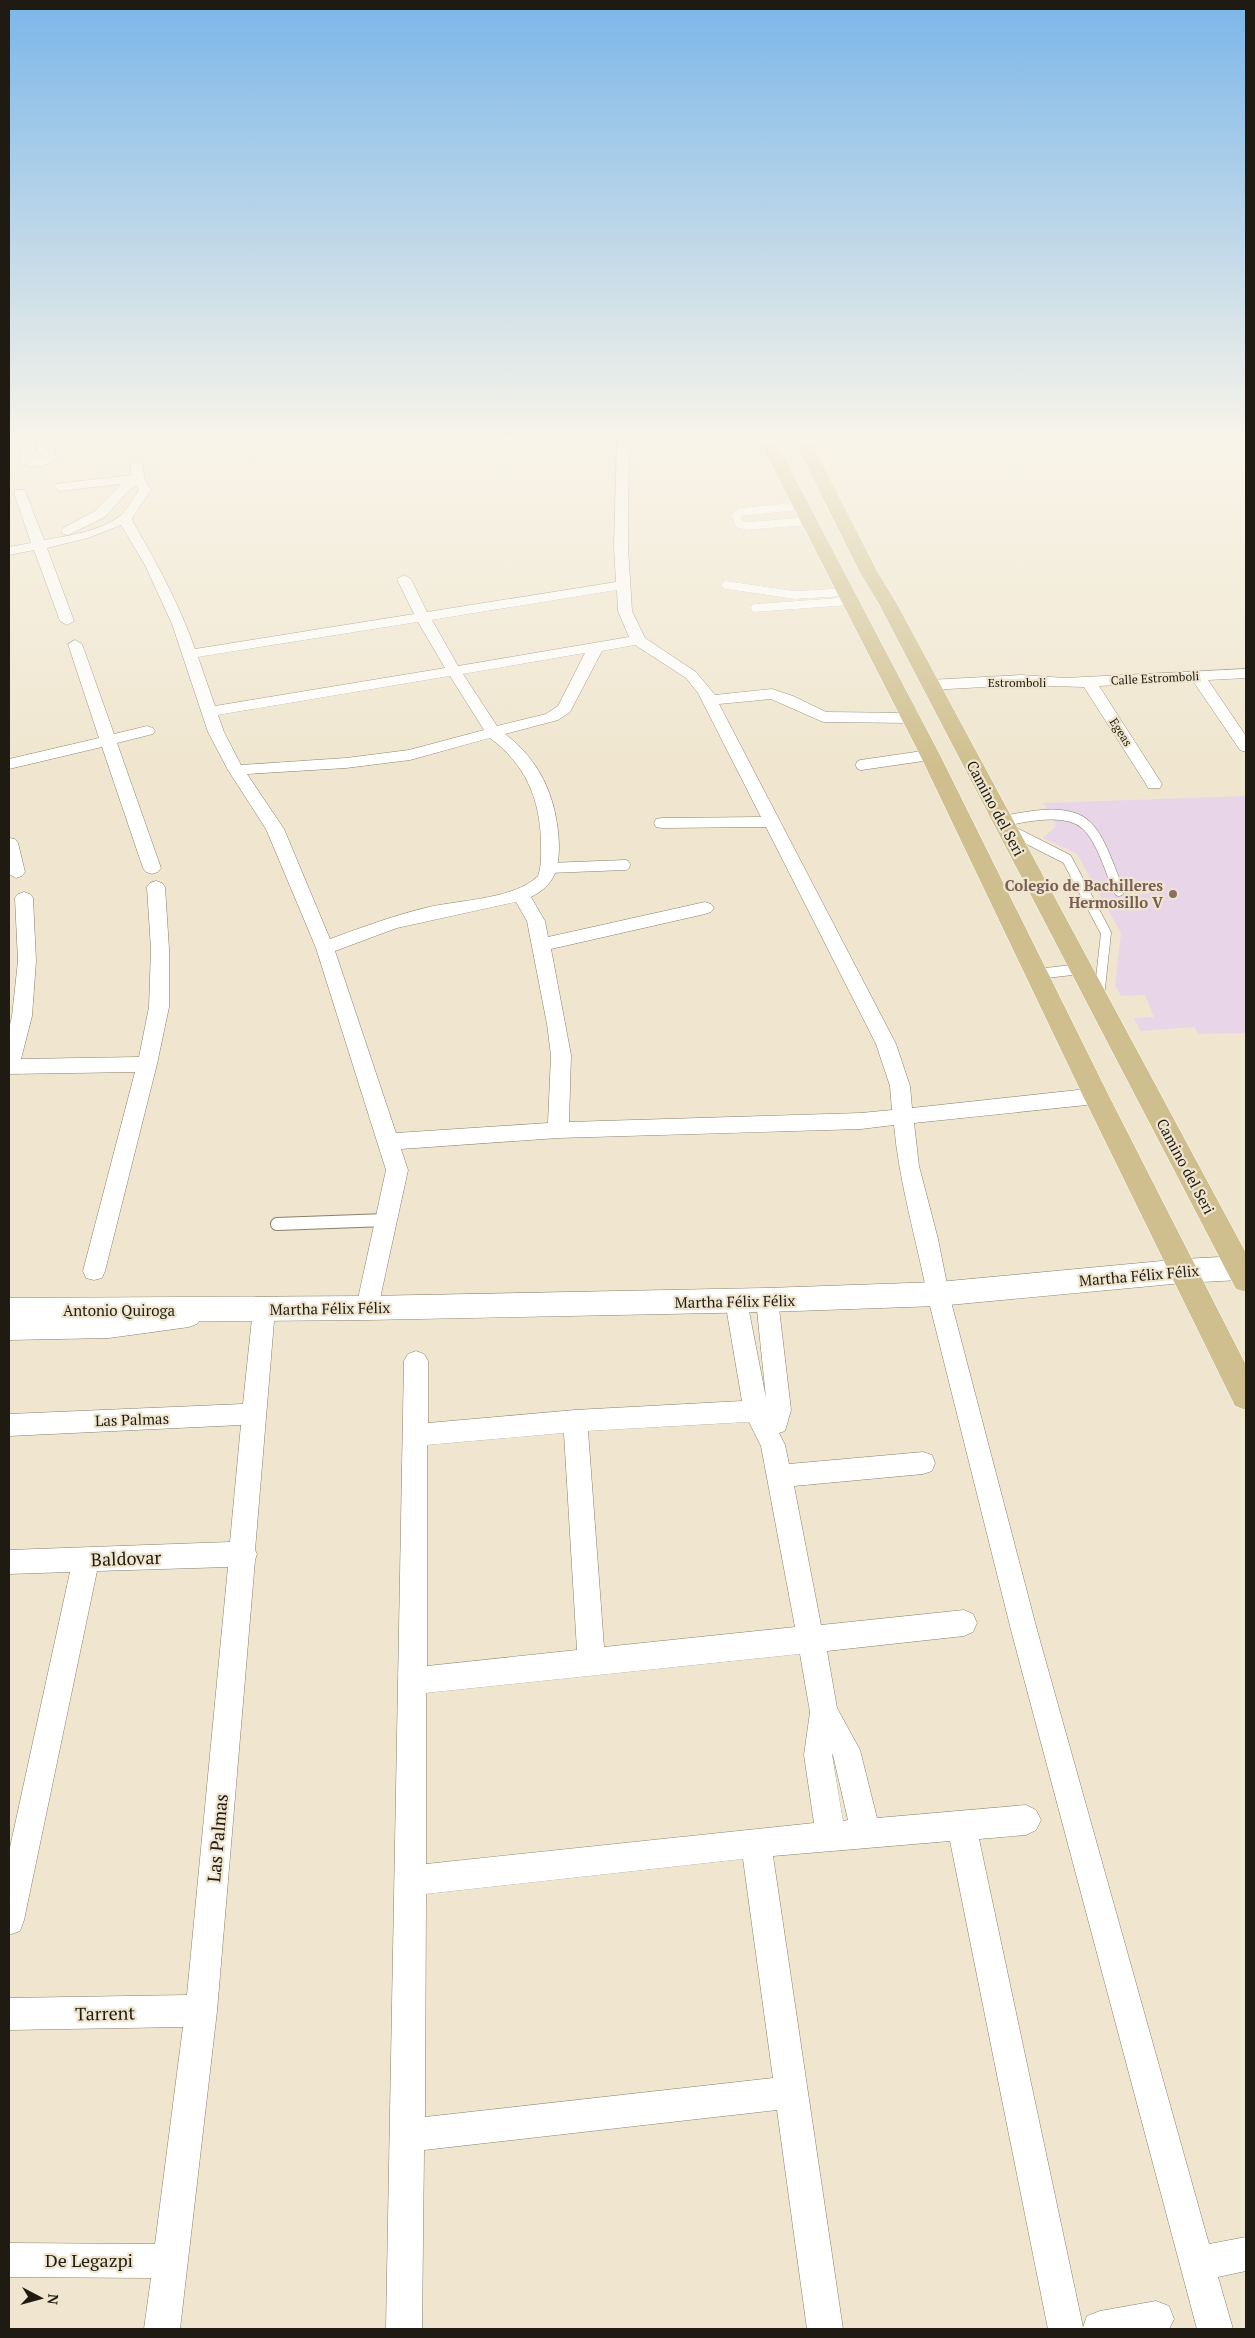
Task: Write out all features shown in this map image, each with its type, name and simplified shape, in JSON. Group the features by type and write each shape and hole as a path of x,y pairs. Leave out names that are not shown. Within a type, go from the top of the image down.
{"main road":[{"path":"825,551 930,755 1096,1096 1246,1396"},
{"path":"850,551 868,571"},
{"name":"Camino del Seri","path":"858,551 1243,1274"}],"street":[{"path":"41,551 67,620"},
{"path":"143,551 179,624 216,732 236,770 275,829 325,948 397,1170 367,1308"},
{"path":"621,551 625,611 638,640 699,682 710,700 770,822 886,1044 900,1086 908,1166 931,1255 938,1294 1027,1640 1215,2329"},
{"path":"325,948 391,923 429,913 521,895 544,880 549,868 550,820 534,776 524,759 493,732 453,672 421,616 404,579"},
{"path":"190,654 622,585"},
{"path":"210,712 638,640"},
{"path":"75,644 154,878 160,949 159,1007 147,1064 94,1271"},
{"path":"236,770 346,763 410,755 552,717 564,709 596,648"},
{"name":"Calle Estromboli","path":"1065,683 1246,674"},
{"path":"1197,676 1246,747"},
{"name":"Egeas","path":"1088,681 1154,784"},
{"name":"Estromboli","path":"932,690 1065,683"},
{"path":"710,700 772,694 788,699 823,717 911,718"},
{"path":"9,764 148,731"},
{"path":"662,823 770,822"},
{"path":"9,843 16,872"},
{"path":"521,895 534,914 557,1024 561,1055 558,1130"},
{"path":"24,898 27,961 22,1016 9,1066 147,1064"},
{"path":"541,945 705,908"},
{"path":"388,1142 558,1130 824,1123 1096,1096"},
{"name":"Martha Félix Félix","path":"228,1310 736,1301 938,1294 1183,1271 1243,1274"},
{"path":"767,1411 768,1300"},
{"path":"736,1301 767,1411 772,1446 824,1712 818,1754 832,1837"},
{"name":"Las Palmas","path":"162,2329 201,2012 244,1554 264,1309"},
{"path":"9,1330 109,1328 156,1323 228,1310"},
{"name":"Antonio Quiroga","path":"9,1311 228,1310"},
{"path":"404,2329 408,2135 416,1361"},
{"path":"416,1435 575,1421 767,1411"},
{"name":"Las Palmas","path":"9,1424 256,1414"},
{"path":"575,1421 591,1663"},
{"path":"779,1476 923,1463"},
{"name":"Baldovar","path":"9,1562 244,1554"},
{"path":"9,1920 86,1560"},
{"path":"412,1681 964,1623"},
{"path":"824,1712 846,1750 866,1835"},
{"path":"411,1882 756,1844 1026,1820"},
{"path":"962,1826 1066,2329"},
{"path":"756,1844 825,2329"},
{"name":"Tarrent","path":"9,2014 201,2012"},
{"path":"408,2135 790,2092"},
{"path":"1197,2264 1246,2254"},
{"name":"De Legazpi","path":"9,2260 170,2260"},
{"path":"1100,2329 1156,2319"}],"lane":[{"path":"726,585 768,593 849,597"},
{"path":"755,608 849,597"},
{"path":"862,765 930,755"},
{"path":"1005,825 1050,816 1077,820 1091,832 1119,891"},
{"path":"1005,825 1067,859 1106,933 1098,1001"},
{"path":"549,868 625,865"},
{"path":"1037,974 1081,969"},
{"path":"277,1224 386,1220"}],"shaded area":[{"name":"Colegio de Bachilleres Hermosillo V","path":"1246,796 1246,1033 1198,1034 1195,1027 1141,1031 1134,1018 1154,1017 1145,995 1121,996 1115,985 1121,933 1077,854 1043,838 1056,826 1043,803"}],"place":[{"name":"Colegio de Bachilleres Hermosillo V","path":"1173,894"}]}
